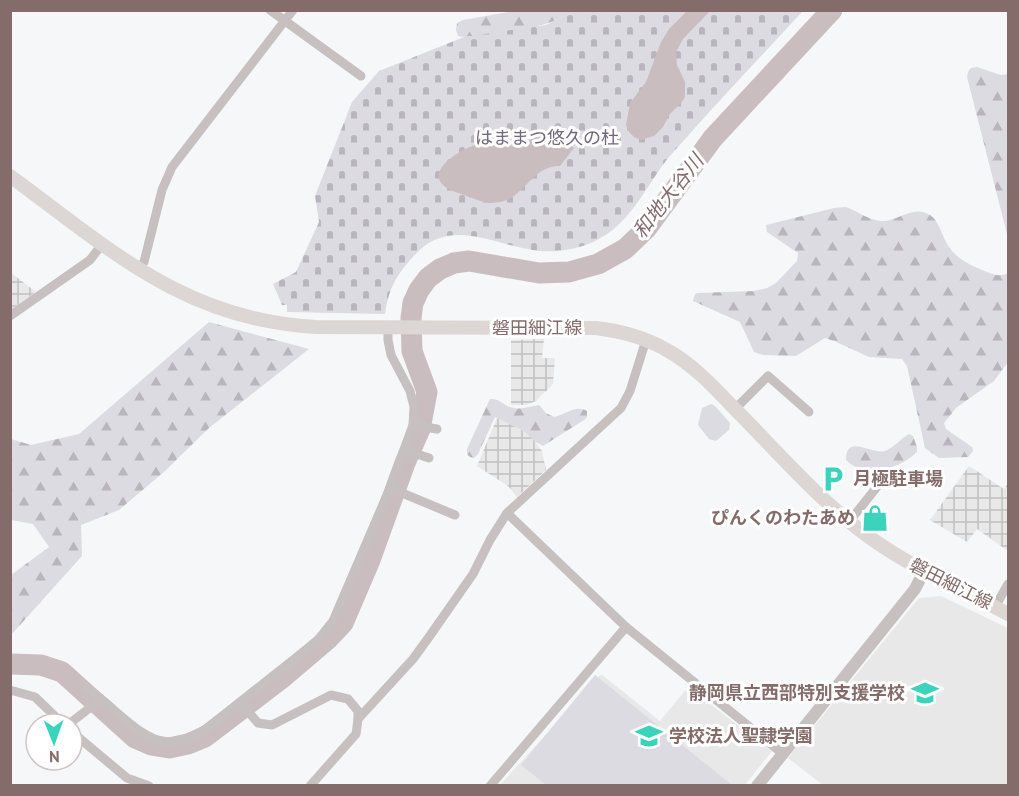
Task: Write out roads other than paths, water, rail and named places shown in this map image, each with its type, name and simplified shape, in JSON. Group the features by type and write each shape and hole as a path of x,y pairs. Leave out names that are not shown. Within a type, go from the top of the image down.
{"main road":[{"name":"磐田細江線","path":"10,176 138,269 189,298 251,319 297,326 596,328 625,333 646,340 666,349 690,365 849,522 885,548 924,571 1008,614"}],"street":[{"path":"270,10 361,76"},
{"path":"138,269 144,262 162,190 172,167 293,10"},
{"path":"10,316 90,260 102,243"},
{"path":"86,688 145,734 166,742 186,740 206,729 242,703 317,641 333,621 390,488 413,425 414,407 410,391 391,355 388,340 393,328"},
{"path":"358,719 413,659 473,574 507,513 621,408 630,391 646,340"},
{"path":"735,409 768,376 809,412"},
{"path":"413,425 436,429"},
{"path":"405,450 429,458"},
{"path":"849,522 884,477"},
{"path":"390,488 455,515"},
{"path":"507,513 626,627 783,754"},
{"path":"757,786 915,588 924,571"},
{"path":"994,607 1008,584"},
{"path":"490,786 626,627"},
{"path":"10,690 35,698 50,712"},
{"path":"242,703 258,723 272,725 331,695 348,699 358,711 356,734 310,786"},
{"path":"84,713 102,699"},
{"path":"84,742 127,778 149,786"}],"waterway":[{"name":"和地大谷川","path":"10,664 41,665 62,672 135,738 151,745 169,748 205,737 281,679 328,639 343,623 370,560 405,463 420,429 427,392 412,351 411,318 413,303 428,278 454,263 469,261 539,273 569,272 598,264 625,249 646,229 713,138 832,10"}],"place":[{"name":"月極駐車場","path":"833,479"},
{"name":"ぴんくのわたあめ","path":"875,518"},
{"name":"静岡県立西部特別支援学校","path":"925,693"},
{"name":"学校法人聖隷学園","path":"649,736"}],"park label":[{"name":"はままつ悠久の杜","path":"547,138"}]}
